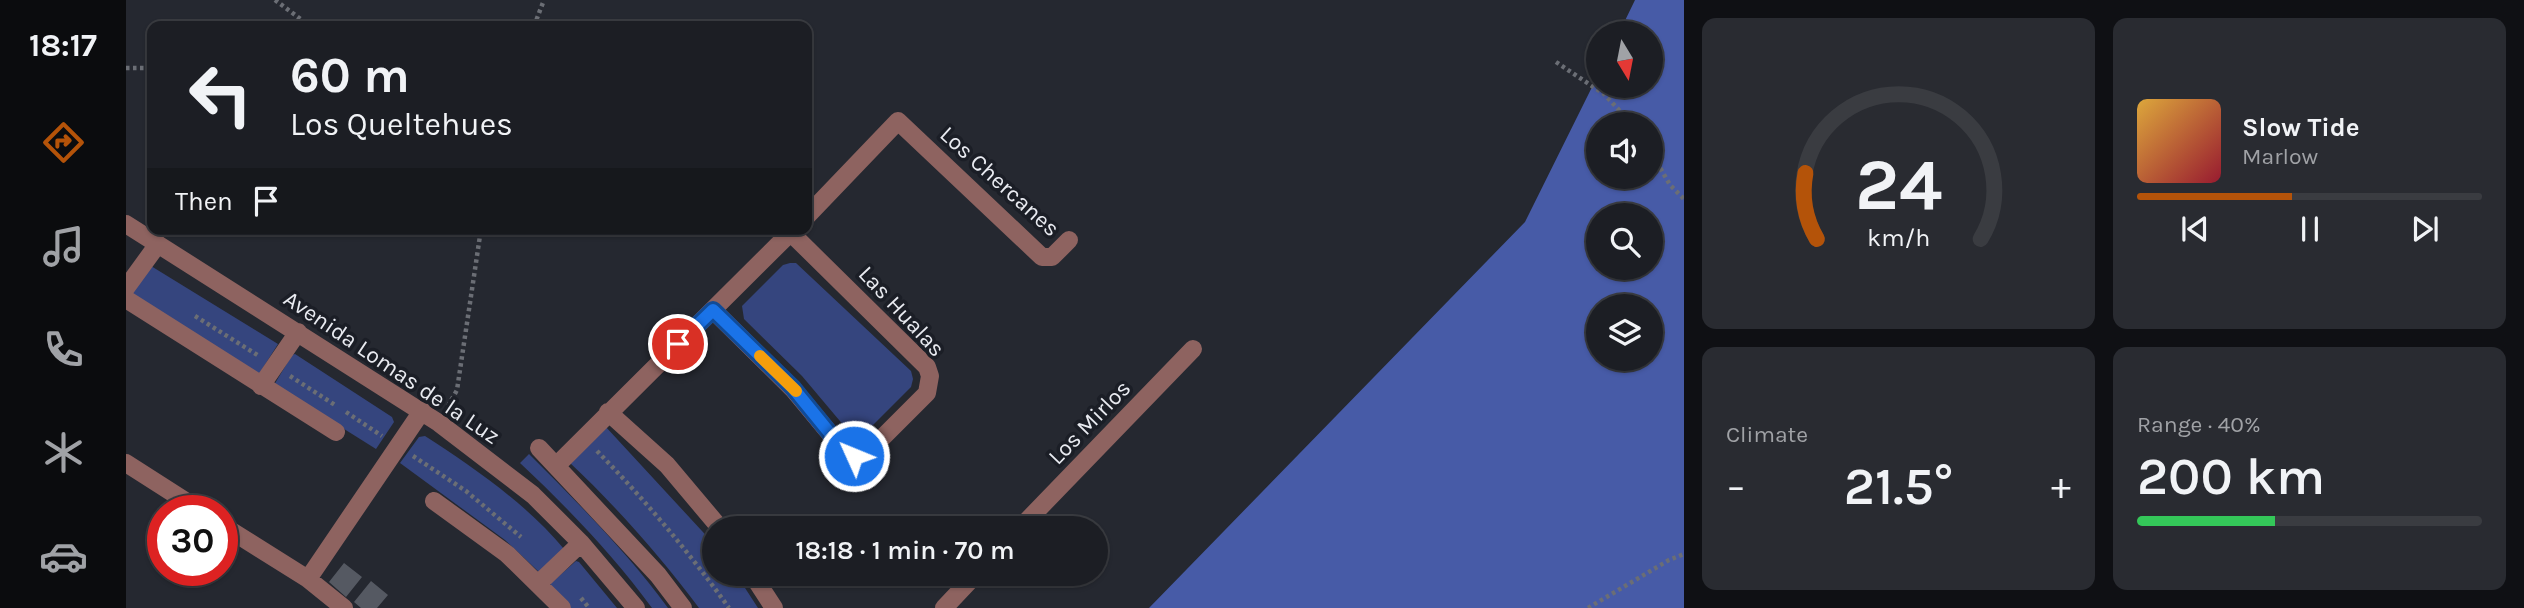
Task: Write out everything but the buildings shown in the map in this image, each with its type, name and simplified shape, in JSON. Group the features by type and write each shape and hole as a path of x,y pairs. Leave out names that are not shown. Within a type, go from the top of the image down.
{"street":[{"name":"Los Chercanes","path":"812,211 898,121 1042,257 1052,257 1069,240"},
{"name":"Avenida Lomas de la Luz","path":"126,224 439,422 533,495 581,543 636,608"},
{"path":"556,465 789,235"},
{"name":"Las Hualas","path":"713,310 793,388 846,453 854,456 870,450 927,393 930,376 927,367 797,235"},
{"path":"126,288 158,244"},
{"path":"126,299 336,432"},
{"path":"261,386 298,332"},
{"name":"Los Mirlos","path":"1032,516 1193,349"},
{"path":"308,579 422,411"},
{"path":"608,412 667,466 710,516"},
{"path":"539,448 659,575 682,608"},
{"path":"126,463 176,495"},
{"path":"434,501 498,547 539,583 562,608"},
{"path":"238,535 308,579 344,608"},
{"path":"539,583 581,543"},
{"path":"760,586 774,608"},
{"path":"944,608 965,586"}],"path":[{"path":"275,0 303,21"},
{"path":"536,21 544,0"},
{"path":"1556,62 1604,94 1621,112"},
{"path":"126,68 147,68"},
{"path":"1663,173 1670,185 1684,199"},
{"path":"439,422 457,390 480,235"},
{"path":"190,313 466,491 530,545"},
{"path":"584,437 634,489 702,570 729,608"},
{"path":"1588,608 1669,560 1684,554"},
{"path":"555,569 589,608"}],"shaded area":[{"path":"1635,0 1684,0 1684,608 1149,608 1525,222 1587,98 1663,98 1663,21 1625,21"},
{"path":"796,263 911,371 911,387 864,434 850,433 802,376 744,319 742,306 783,265"},
{"path":"151,266 278,344 259,374 130,292"},
{"path":"295,354 392,417 394,422 376,449 274,385"},
{"path":"605,426 702,531 702,586 744,586 758,608 699,608 637,532 568,461"},
{"path":"425,436 517,502 564,549 539,572 505,540 400,463 419,437"},
{"path":"529,454 584,509 668,608 652,608 589,532 520,463"},
{"path":"576,561 617,608 570,608 550,584"}],"slow traffic":[{"path":"760,356 796,391"}],"route":[{"path":"678,344 713,310 793,388 846,453 854,456"}]}
